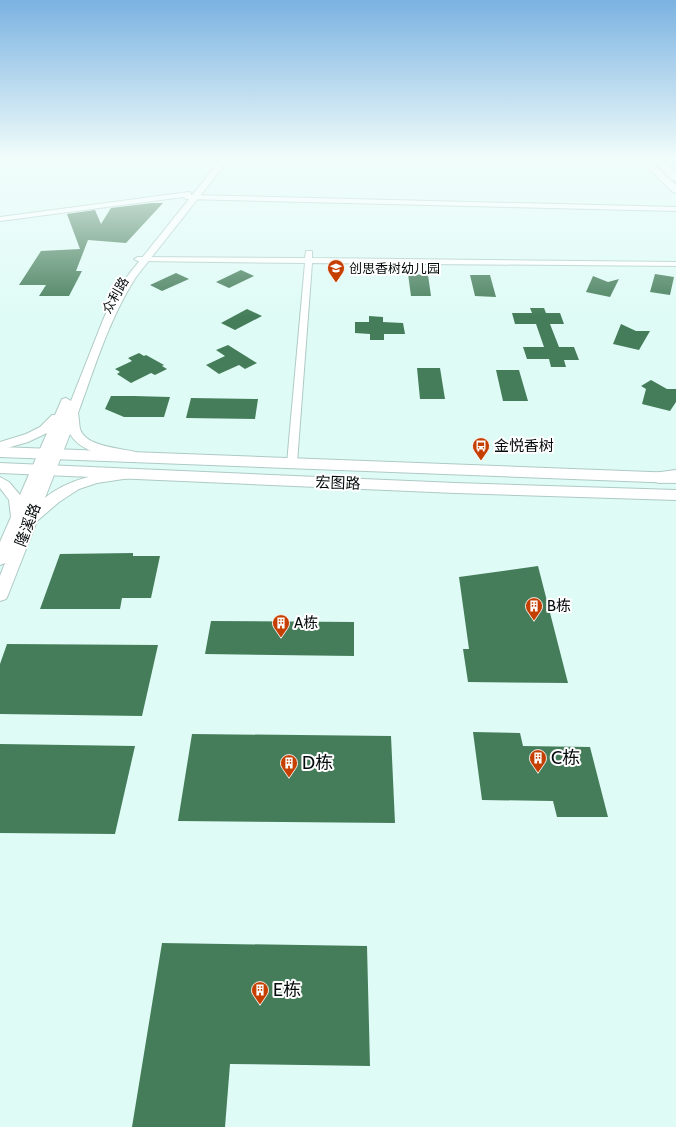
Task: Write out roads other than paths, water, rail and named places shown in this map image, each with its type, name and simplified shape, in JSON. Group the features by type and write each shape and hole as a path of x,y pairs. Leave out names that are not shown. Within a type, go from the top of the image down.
{"main road":[{"name":"宏图路","path":"0,452 658,478"},
{"name":"宏图路","path":"0,468 439,487 676,495"},
{"path":"658,478 676,477"}],"street":[{"path":"0,220 74,211"},
{"name":"众利路","path":"50,454 114,305 145,256 179,211"},
{"path":"308,257 460,254"},
{"path":"145,256 308,257 676,264"},
{"path":"292,463 308,257"},
{"path":"0,446 35,436 67,412 79,437 89,444 106,450 142,457"},
{"name":"隆溪路","path":"0,595 23,520 50,454"},
{"path":"0,481 14,494 23,520 57,495 72,487 111,476 132,474"},
{"name":"隆溪路","path":"0,559 23,520"}],"place":[{"name":"创思香树幼儿园","path":"336,283"},
{"name":"金悦香树","path":"481,461"},
{"name":"B栋","path":"534,621"},
{"name":"A栋","path":"281,638"},
{"name":"C栋","path":"538,773"},
{"name":"D栋","path":"289,778"},
{"name":"E栋","path":"260,1005"}]}
